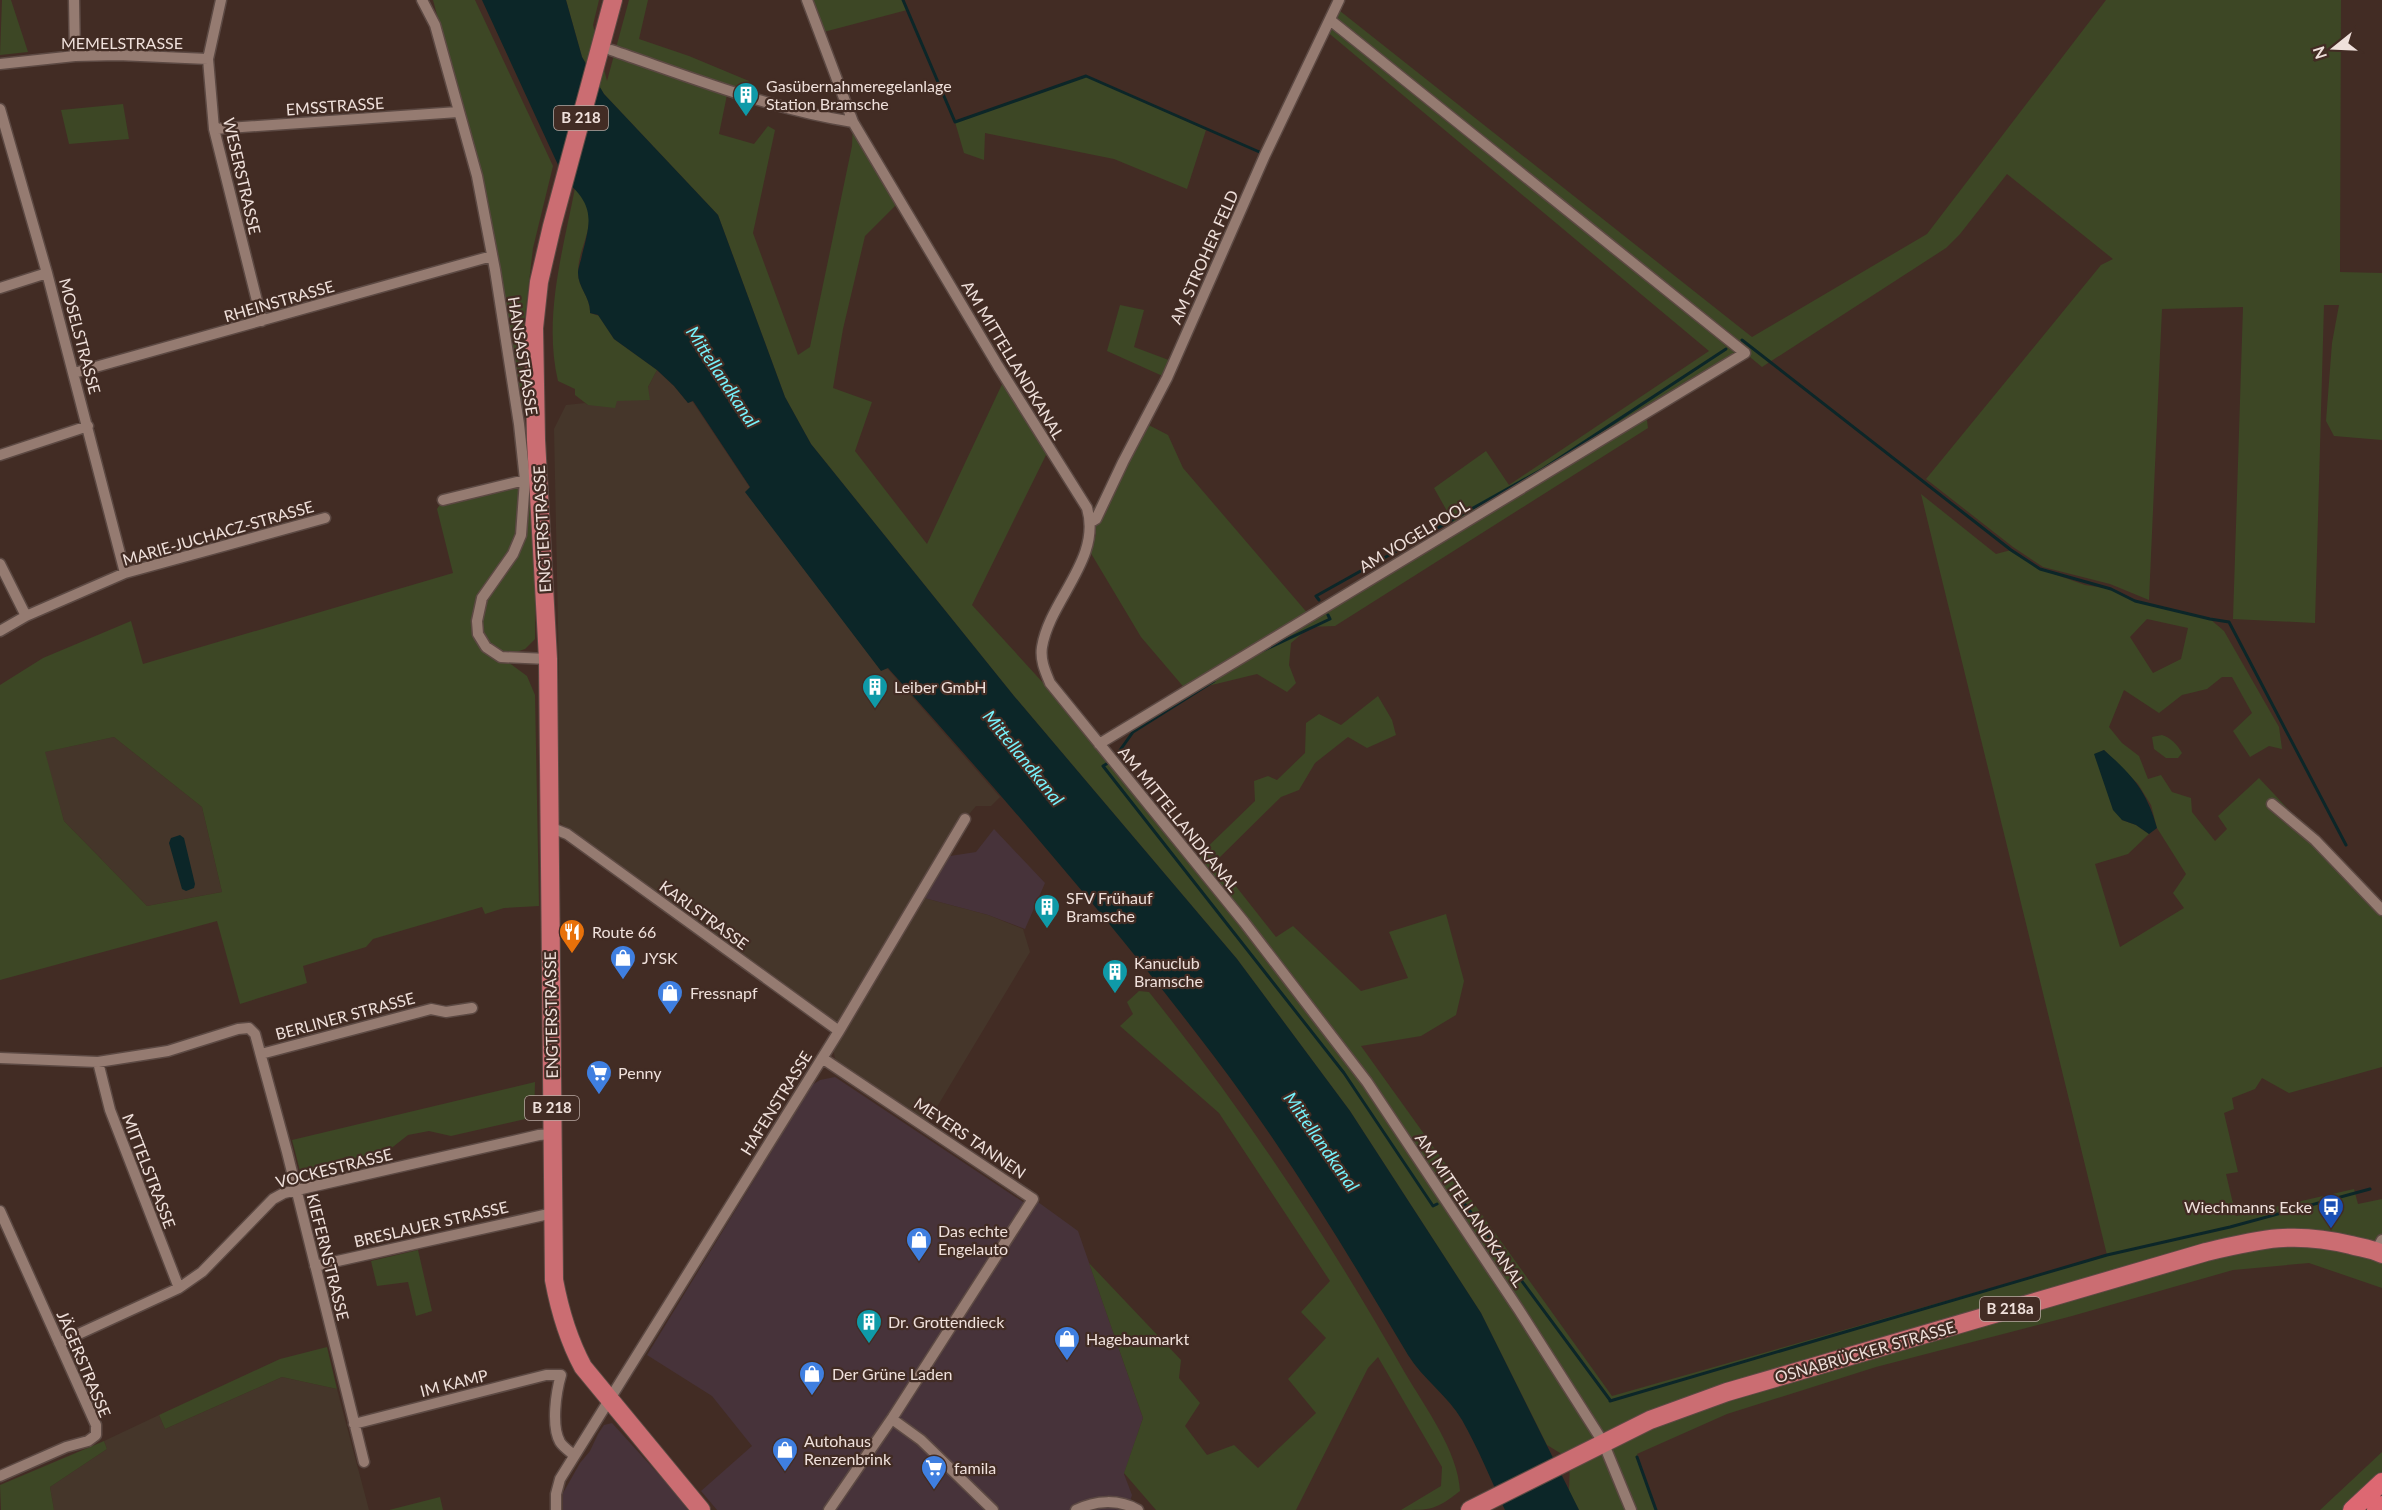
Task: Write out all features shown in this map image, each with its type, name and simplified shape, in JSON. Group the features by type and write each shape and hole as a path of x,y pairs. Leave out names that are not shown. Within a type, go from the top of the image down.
{"highway":[{"path":"2352,1510 2382,1482"},
{"path":"2376,1510 2382,1505"}],"main road":[{"name":"B 218","path":"607,45 613,0"},
{"name":"ENGTERSTRASSE","path":"607,45 559,195 538,294 534,328 535,400 548,659 554,1280 562,1319 570,1342 583,1367 701,1510"},
{"name":"OSNABRÜCKER STRASSE","path":"1470,1510 1650,1420 1727,1392 2206,1252 2260,1240 2293,1236 2380,1248"}],"street":[{"path":"74,0 75,56"},
{"name":"WESERSTRASSE","path":"221,0 208,59 214,129 262,321"},
{"name":"HANSASTRASSE","path":"422,0 435,25 477,176 519,424 525,480 521,535 513,554 482,598 477,621 478,634 486,647 501,657 548,659"},
{"name":"AM MITTELLANDKANAL","path":"807,0 853,122 998,366 1087,508 1091,522 1087,549 1048,629 1042,647 1042,665 1050,683 1244,922 1367,1082 1519,1310 1603,1442 1631,1510"},
{"name":"AM STROHER FELD","path":"1091,522 1096,519 1167,378 1265,155 1339,0"},
{"name":"AM VOGELPOOL","path":"1099,744 1745,353 1330,20"},
{"path":"607,45 728,90 824,117 853,122"},
{"name":"MEMELSTRASSE","path":"0,64 75,56 118,55 208,59"},
{"name":"MOSELSTRASSE","path":"0,109 2,123 47,273 88,426 122,575"},
{"name":"EMSSTRASSE","path":"214,129 458,112"},
{"name":"RHEINSTRASSE","path":"74,373 492,256"},
{"path":"0,288 47,273"},
{"path":"0,455 88,426"},
{"path":"443,500 525,480"},
{"name":"MARIE-JUCHACZ-STRASSE","path":"0,631 26,616 122,575 325,518"},
{"path":"0,564 26,616"},
{"path":"2272,804 2315,840 2382,910"},
{"name":"HAFENSTRASSE","path":"556,1510 556,1494 560,1479 574,1455 610,1401 839,1031 966,819"},
{"name":"KARLSTRASSE","path":"548,830 557,830 567,834 839,1031"},
{"name":"BERLINER STRASSE","path":"261,1054 431,1009 446,1012 472,1008"},
{"name":"KIEFERNSTRASSE","path":"98,1062 168,1052 238,1029 249,1028 255,1034 364,1462"},
{"path":"0,1058 98,1062"},
{"name":"MEYERS TANNEN","path":"822,1058 1033,1198 892,1419 829,1510"},
{"name":"MITTELSTRASSE","path":"98,1062 110,1110 179,1288"},
{"name":"VOCKESTRASSE","path":"59,1343 179,1288 202,1272 273,1199 296,1190 535,1136 553,1134"},
{"name":"JÄGERSTRASSE","path":"0,1211 96,1425 96,1435 88,1441 66,1447 0,1476"},
{"name":"BRESLAUER STRASSE","path":"315,1266 553,1213"},
{"name":"IM KAMP","path":"354,1424 546,1375 561,1375 556,1394 556,1434 562,1445 574,1455"},
{"path":"892,1419 921,1440 993,1510"},
{"path":"1076,1510 1101,1502 1118,1502 1138,1510"}],"shaded area":[{"path":"657,370 688,403 692,401 750,488 746,492 881,670 887,668 1000,797 991,806 976,806 965,819 839,1031 568,830 557,819 559,674 554,429 566,405 617,401 648,387"},
{"path":"114,737 202,807 222,892 147,906 64,821 44,752"},
{"path":"994,829 1045,883 1025,929 988,915 924,898 950,856 976,852"},
{"path":"924,898 988,915 1023,929 1030,952 928,1122 836,1062 832,1045"},
{"path":"835,1077 1032,1208 1038,1202 1078,1231 1143,1418 1124,1474 1132,1495 1127,1510 717,1510 701,1491 752,1446 712,1396 647,1355 812,1085 820,1080"},
{"path":"282,1377 337,1389 369,1510 54,1510 50,1487 107,1449 104,1441 159,1415 165,1429"},
{"path":"612,1423 688,1510 563,1510 563,1493 604,1425"}],"green space":[{"path":"2,0 11,0 28,52 0,55"},
{"path":"433,0 475,0 553,166 533,248 523,333 522,398 536,557 535,639 525,649 501,657 527,676 535,695 539,906 504,908 485,914 482,907 373,939 366,947 303,966 307,983 240,1004 217,921 0,980 0,685 43,658 131,621 143,664 453,573 437,509 443,500 524,480 519,424 463,112","holes":["114,737 202,807 222,892 147,906 64,821 45,752"]},
{"path":"566,0 599,0 593,25 607,81 629,0 648,0 639,39 689,56 749,81 745,95 728,90 719,134 754,144 768,126 775,130 753,233 798,355 810,347 852,146 853,122 900,201 865,236 843,329 833,388 872,402 855,451 927,544 1004,380 1048,451 972,605 1099,744 1195,859 1255,801 1254,781 1268,776 1277,780 1305,753 1306,723 1319,714 1341,725 1378,696 1392,720 1396,735 1367,748 1348,737 1315,763 1299,790 1281,797 1216,861 1276,937 1293,926 1361,991 1408,978 1389,932 1446,914 1464,981 1456,1015 1421,1036 1361,1046 1612,1396 2107,1255 1921,494 1996,554 2011,550 2040,569 2085,585 2111,589 2135,601 2210,619 2224,631 2279,727 2282,749 2269,746 2250,757 2233,731 2252,713 2232,677 2222,677 2207,689 2182,695 2159,713 2124,690 2109,727 2122,743 2139,756 2148,779 2161,775 2172,792 2191,798 2192,812 2215,841 2227,829 2218,816 2259,778 2382,910 2382,1067 2289,1093 2262,1078 2255,1089 2232,1098 2234,1109 2224,1113 2238,1172 2226,1174 2236,1216 2354,1189 2358,1204 2382,1199 2382,1288 2309,1263 2233,1270 2072,1316 1876,1367 1727,1414 1637,1454 1657,1510 1579,1510 1569,1491 1570,1459 1547,1445 1481,1313 1350,1111 1237,959 1014,696 811,444 785,397 718,215 604,94 582,57","holes":["2147,619 2188,628 2181,659 2153,673 2130,637","2104,750 2138,784 2151,805 2157,828 2186,874 2173,893 2184,908 2120,947 2095,864 2128,854 2149,834 2136,825 2122,820 2096,759 2095,754"]},
{"path":"807,0 903,0 907,10 820,33"},
{"path":"2106,0 2341,0 2340,272 2382,273 2382,440 2334,436 2326,421 2332,343 2339,305 2324,305 2315,623 2233,619 2243,307 2162,309 2149,600 2110,584 2043,567 2013,547 1926,479 2101,265 2113,259 2007,174 1960,234 1946,248 1762,367 1745,353 1646,413 1648,428 1335,626 1310,627 1291,643 1289,665 1296,683 1287,692 1257,674 1187,691 1141,637 1089,550 1096,535 1088,520 1139,420 1168,435 1183,468 1310,616 1456,527 1434,488 1486,451 1509,485 1709,351 1325,30 1335,7 1752,337 1927,234"},
{"path":"1086,76 1206,130 1187,189 1114,159 985,133 984,160 964,153 955,122"},
{"path":"123,104 129,139 69,144 61,110"},
{"path":"575,188 584,199 588,210 588,230 578,273 589,302 590,313 599,316 614,339 657,370 648,387 650,400 617,401 615,408 588,405 575,395 575,389 558,381 553,333 556,284"},
{"path":"1120,305 1144,310 1134,347 1174,362 1167,378 1107,351"},
{"path":"2162,735 2178,747 2182,753 2178,758 2166,758 2154,749 2152,737"},
{"path":"1139,991 1149,992 1219,1083 1316,1225 1376,1323 1439,1430 1453,1460 1460,1491 1445,1502 1433,1508 1401,1510 1441,1486 1442,1467 1378,1357 1368,1368 1296,1510 1156,1510 1124,1473 1143,1418 1089,1263 1181,1360 1179,1378 1200,1403 1185,1426 1207,1455 1234,1445 1258,1468 1316,1413 1288,1379 1326,1338 1301,1312 1330,1281 1219,1113 1120,1026 1133,1014 1127,1002"},
{"path":"535,1082 534,1117 451,1136 429,1131 408,1135 389,1150 300,1171 292,1140"},
{"path":"418,1250 432,1311 416,1316 408,1282 377,1286 371,1261"},
{"path":"327,1347 337,1389 282,1377 165,1429 159,1415 280,1359"},
{"path":"104,1441 107,1449 50,1487 54,1510 1,1510 0,1485"},
{"path":"2382,1452 2382,1482 2352,1510 2320,1510"},
{"path":"440,1497 443,1510 389,1510"}],"water":[{"name":"Mittellandkanal","path":"482,0 566,0 582,57 604,94 718,215 785,397 811,444 1014,696 1237,959 1350,1111 1481,1313 1579,1510 1505,1510 1462,1420 1408,1355 1315,1202 1213,1055 1095,907 1013,810 888,668 881,671 745,492 750,487 693,401 688,403 657,370 614,339 598,315 590,313 589,303 578,273 587,232 586,206 575,189 565,180"},
{"path":"2104,750 2123,768 2143,794 2157,828 2149,834 2136,825 2122,820 2113,810 2094,754"},
{"path":"180,835 184,838 195,884 194,888 186,891 182,889 169,843 171,838"}],"waterway":[{"path":"903,0 955,122 1086,76 1264,154"},
{"path":"1742,340 2011,550 2040,569 2111,589 2135,601 2229,622 2346,845"},
{"path":"1319,600 1316,596 1543,469 1726,349"},
{"path":"1260,652 1330,619 1328,615"},
{"path":"1118,753 1133,732 1214,681"},
{"path":"1108,763 1103,766 1344,1073 1433,1206 1437,1204"},
{"path":"1610,1401 2107,1255 2230,1227 2370,1189"},
{"path":"1454,1197 1458,1195 1610,1400"},
{"path":"1637,1457 1656,1510"}],"place":[{"name":"Gasübernahmeregelanlage Station Bramsche","path":"746,118"},
{"name":"Leiber GmbH","path":"875,710"},
{"name":"SFV Frühauf Bramsche","path":"1047,930"},
{"name":"Route 66","path":"572,955"},
{"name":"JYSK","path":"623,981"},
{"name":"Kanuclub Bramsche","path":"1115,995"},
{"name":"Fressnapf","path":"670,1016"},
{"name":"Penny","path":"599,1096"},
{"name":"Wiechmanns Ecke","path":"2331,1230"},
{"name":"Das echte Engelauto","path":"919,1263"},
{"name":"Dr. Grottendieck","path":"869,1345"},
{"name":"Hagebaumarkt","path":"1067,1362"},
{"name":"Der Grüne Laden","path":"812,1397"},
{"name":"Autohaus Renzenbrink","path":"785,1473"},
{"name":"famila","path":"934,1491"}]}
